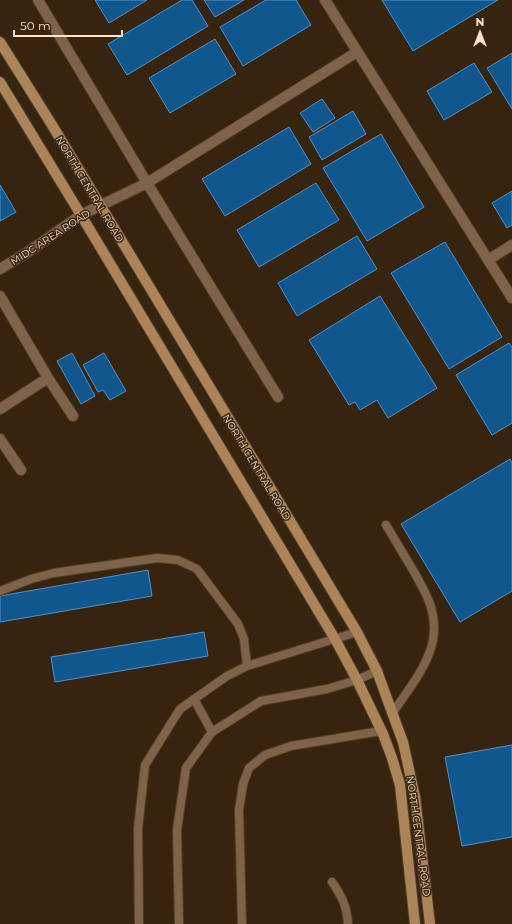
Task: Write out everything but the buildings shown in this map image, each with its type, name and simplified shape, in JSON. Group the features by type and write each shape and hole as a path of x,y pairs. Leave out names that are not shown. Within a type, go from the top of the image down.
{"main road":[{"name":"NORTH CENTRAL ROAD","path":"0,42 313,558 357,632 377,670 403,742 413,784 430,924"},
{"name":"NORTH CENTRAL ROAD","path":"0,82 335,639 356,680 381,731 392,758 400,785 415,924"}],"street":[{"path":"38,0 278,397"},
{"path":"325,0 512,298"},
{"name":"MIDC AREA ROAD","path":"0,269 28,252 81,215 147,182 357,52"},
{"path":"488,260 512,245"},
{"path":"0,296 48,378 73,416"},
{"path":"0,409 48,378"},
{"path":"0,439 21,470"}],"lane":[{"path":"386,525 426,591 431,606 434,625 430,651 421,670 392,714"},
{"path":"0,591 32,579 54,573 157,558 178,560 197,569 238,624 244,639 247,666"},
{"path":"139,924 138,829 145,765 180,709 227,676 247,666 357,632"},
{"path":"179,924 177,830 186,768 212,732 261,701 327,689 356,680 377,670"},
{"path":"194,699 212,732"},
{"path":"242,924 240,810 243,784 249,768 265,755 291,746 381,731"},
{"path":"332,882 341,894 347,914 348,924"}]}
